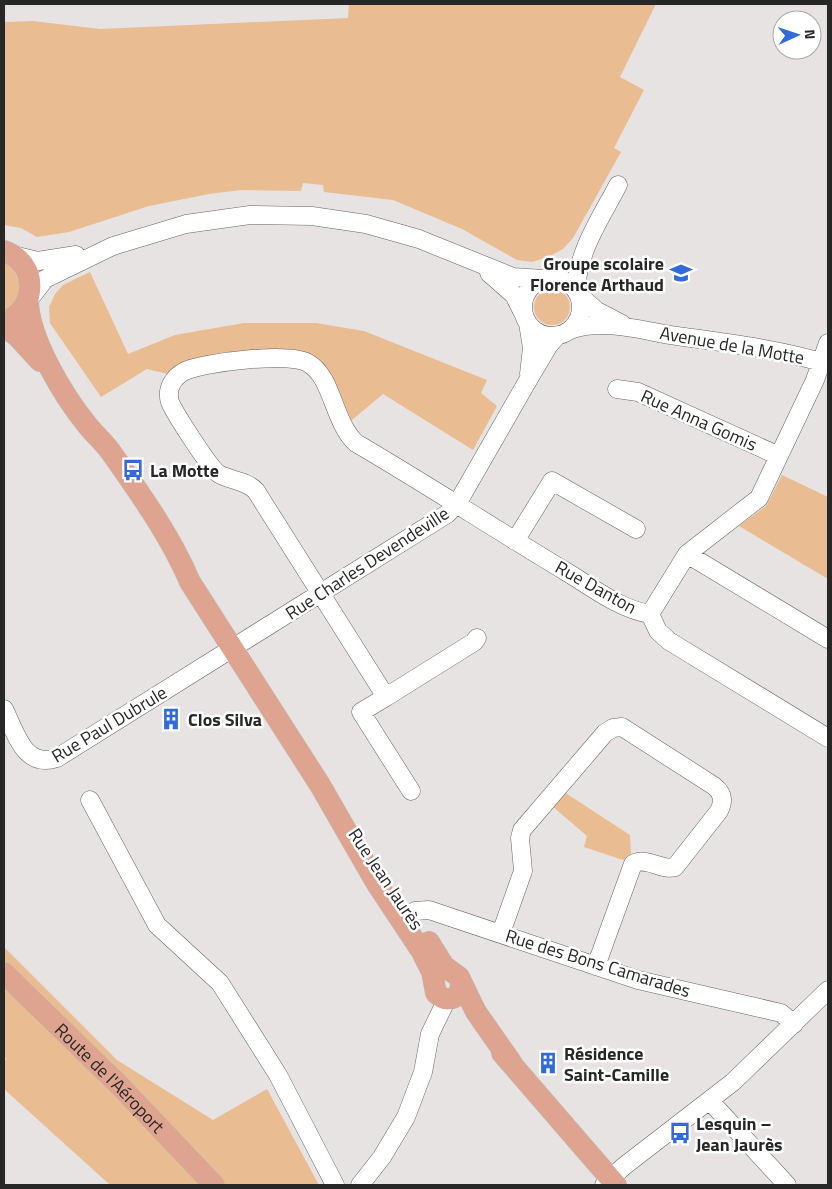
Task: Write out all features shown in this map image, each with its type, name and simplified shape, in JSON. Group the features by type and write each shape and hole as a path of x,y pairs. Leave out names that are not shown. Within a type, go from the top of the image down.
{"main road":[{"name":"Rue Jean Jaurès","path":"8,253 21,262 29,275 30,290 28,300 30,322 36,339 64,390 88,426 113,455 176,550 190,582 406,917 440,961 457,977 476,1012 511,1062"},
{"path":"4,322 19,313 28,300"},
{"name":"Rue Jean Jaurès","path":"4,327 25,345 64,390"},
{"name":"Rue Jean Jaurès","path":"406,917 441,992 469,1016 511,1062 610,1183"},
{"name":"Route de l'Aéroport","path":"4,973 120,1086 214,1185"},
{"path":"441,992 459,994 457,977"}],"street":[{"path":"470,260 507,288 517,299 526,318 539,333 548,336 564,332 577,321 581,311 578,276 590,238 618,185"},
{"path":"8,253 30,260 47,260 113,246 163,229 198,222 250,215 284,214 339,219 381,227 433,244 520,279 546,278 564,280 578,293"},
{"path":"526,318 523,302 527,292 534,284 565,267 590,238"},
{"path":"28,300 45,279 113,246"},
{"name":"Avenue de la Motte","path":"578,293 597,312 634,329"},
{"name":"Rue Charles Devendeville","path":"526,318 532,348 527,382"},
{"name":"Avenue de la Motte","path":"564,332 597,326 634,329 783,352 825,363"},
{"name":"Rue Charles Devendeville","path":"232,648 447,514 457,504 549,345 564,332"},
{"path":"650,614 687,554 759,498 825,363 828,343"},
{"name":"Rue Danton","path":"386,697 256,491 247,484 219,474 207,459 170,401 171,383 179,375 195,368 252,360 291,358 309,363 322,377 341,424 351,438 515,541 625,606 650,614 658,631 669,641 828,738"},
{"name":"Rue Anna Gomis","path":"617,389 638,392 779,456"},
{"path":"515,541 552,481 636,529"},
{"path":"687,554 828,639"},
{"path":"411,790 361,712 474,642 477,638"},
{"name":"Rue Paul Dubrule","path":"4,709 25,751 33,758 48,761 64,755 232,648"},
{"path":"501,933 523,871 520,838 522,830 605,733 613,728 622,728 714,786 720,793 723,802 719,812 675,867 667,868 643,861 634,864 596,966"},
{"path":"90,800 157,925 220,983 278,1075 335,1185"},
{"name":"Rue des Bons Camarades","path":"406,917 419,910 429,910 596,966 667,987 781,1013 794,1024"},
{"path":"610,1183 742,1075 828,990"},
{"path":"360,1185 382,1156 406,1117 423,1072 430,1034 429,1020 441,992"},
{"path":"710,1101 787,1185"}],"shaded area":[{"path":"349,4 656,4 620,77 644,90 614,148 621,152 573,238 563,249 548,257 532,262 517,260 462,229 393,200 324,192 323,185 303,183 301,191 241,190 209,194 149,206 69,232 37,237 21,228 4,225 4,22 33,21 100,29 348,18"},
{"path":"4,261 12,266 21,286 16,302 4,311"},
{"path":"90,272 128,354 175,335 244,323 316,323 364,331 487,380 481,393 497,406 473,450 383,394 346,425 308,358 172,375 147,369 101,397 50,323 49,307 55,294 63,285"},
{"path":"552,289 559,290 565,294 569,300 569,314 565,320 559,324 552,325 545,324 539,320 535,314 534,307 535,300 539,294 545,290"},
{"path":"782,475 828,497 828,579 739,526 766,506"},
{"path":"564,792 630,835 631,854 626,861 584,847 587,836 552,806"},
{"path":"4,947 117,1060 213,1120 267,1089 319,1185 110,1185 4,1089 4,1062 6,1059 4,1056"}],"place":[{"name":"Groupe scolaire Florence Arthaud","path":"681,273"},
{"name":"La Motte","path":"133,470"},
{"name":"Clos Silva","path":"171,719"},
{"name":"Résidence Saint-Camille","path":"548,1063"},
{"name":"Lesquin – Jean Jaurès","path":"680,1133"}]}
